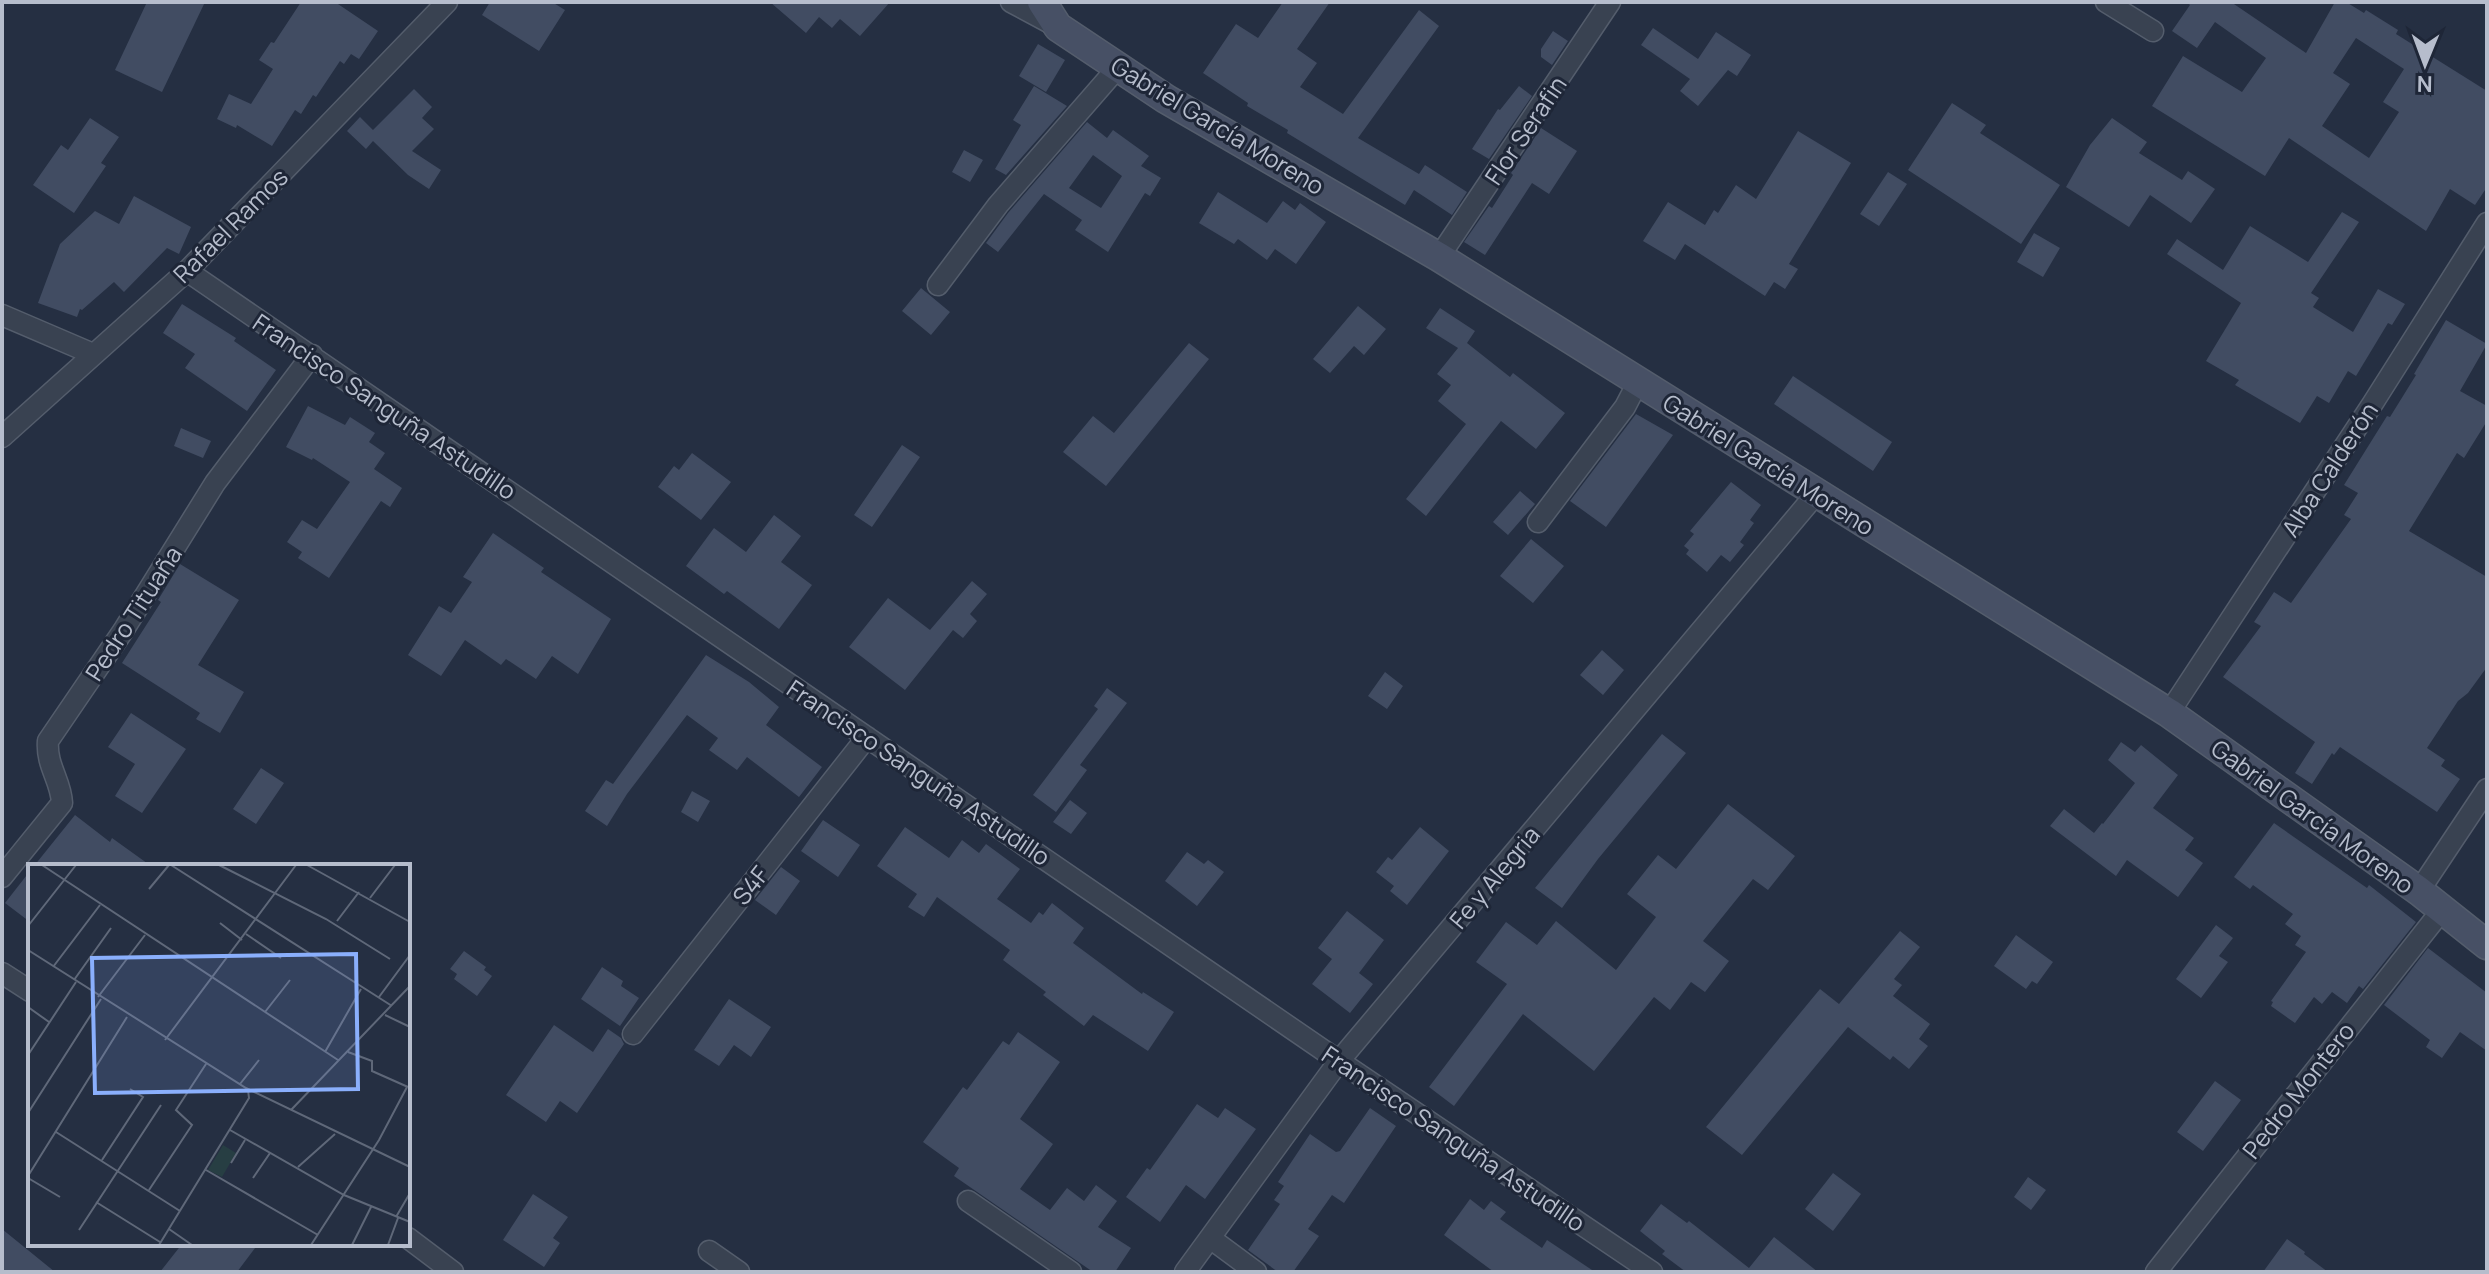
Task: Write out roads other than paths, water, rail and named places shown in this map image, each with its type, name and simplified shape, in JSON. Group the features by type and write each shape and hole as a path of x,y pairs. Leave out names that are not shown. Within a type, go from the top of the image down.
{"street":[{"name":"Rafael Ramos","path":"2,437 187,271 447,2"},
{"path":"1011,2 1058,27"},
{"name":"Gabriel García Moreno","path":"1042,2 1058,27 1166,99 1439,257 2169,713 2419,891 2487,945"},
{"name":"Flor Serafin","path":"1439,257 1610,2"},
{"path":"2106,2 2153,31"},
{"path":"938,285 998,205 1119,66"},
{"name":"Alba Calderón","path":"2169,713 2487,223"},
{"name":"Francisco Sanguña Astudillo","path":"187,271 1652,1272"},
{"path":"2,315 93,354"},
{"name":"Pedro Tituaña","path":"2,877 62,803 62,791 47,757 48,741 123,631 215,483 312,355"},
{"path":"1538,522 1625,407 1638,382"},
{"name":"Fe y Alegria","path":"1185,1272 1339,1061 1816,494"},
{"name":"S4F","path":"633,1034 867,737"},
{"path":"2419,891 2487,789"},
{"name":"Pedro Montero","path":"2156,1272 2442,910"},
{"path":"2,973 28,990"},
{"path":"968,1201 1071,1272"},
{"path":"1210,1238 1256,1272"},
{"path":"410,1240 453,1272"},
{"path":"709,1251 739,1272"}]}
